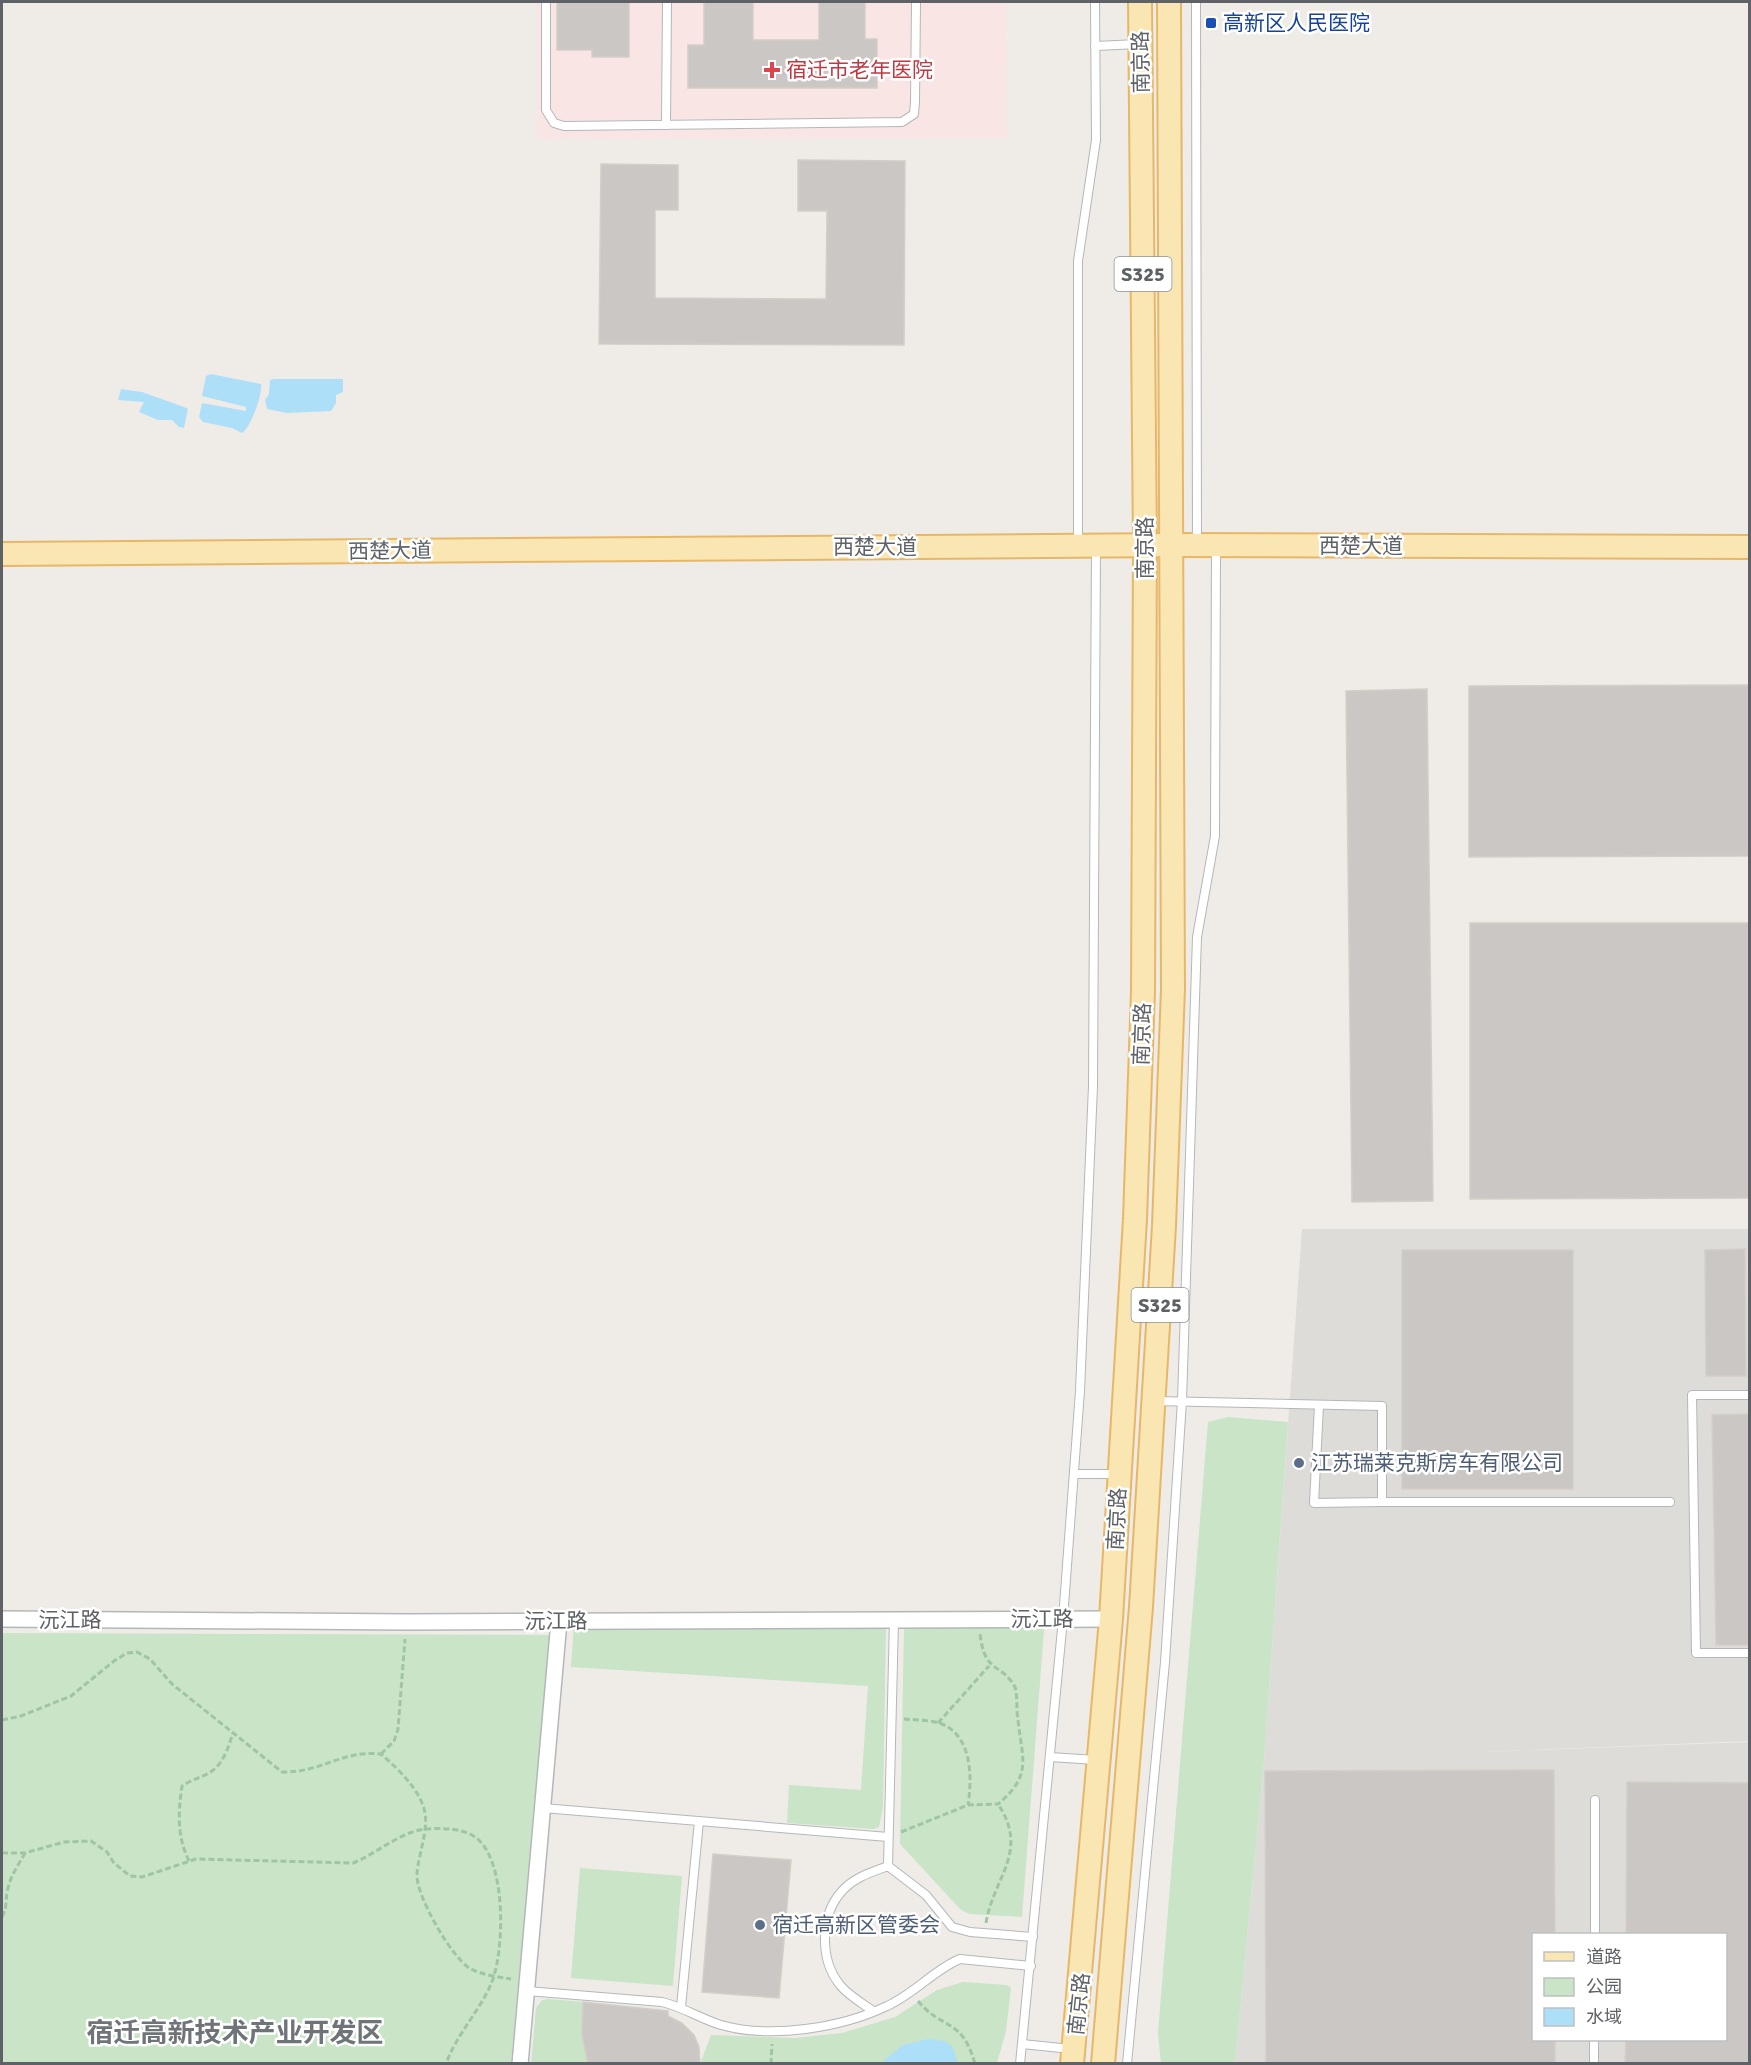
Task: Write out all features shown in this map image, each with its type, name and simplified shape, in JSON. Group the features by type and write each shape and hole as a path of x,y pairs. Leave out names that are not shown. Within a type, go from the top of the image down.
{"main road":[{"name":"南京路","path":"1073,2057 1111,1619 1135,1219 1143,991 1145,546 1140,2"},
{"name":"南京路","path":"1103,2064 1141,1607 1164,1226 1173,989 1169,2"},
{"name":"西楚大道","path":"2,554 1172,545 1749,548"}],"street":[{"name":"沅江路","path":"2,1619 407,1622 1111,1619"},
{"path":"520,2064 559,1621"}],"lane":[{"path":"546,2 546,110 548,118 564,126 892,123 910,119 915,102 916,2"},
{"path":"666,125 667,2"},
{"path":"1020,2064 1063,1619 1074,1474 1094,1086 1087,546 1077,261 1096,140 1095,2"},
{"path":"1127,2064 1165,1662 1182,1401 1197,937 1215,836 1196,2"},
{"path":"1095,46 1141,44"},
{"path":"1749,1395 1692,1395 1696,1653 1749,1653"},
{"path":"1154,1401 1382,1406 1382,1502"},
{"path":"1319,1405 1314,1503 1670,1502"},
{"path":"1074,1474 1120,1474"},
{"path":"888,1866 894,1620"},
{"path":"1050,1757 1100,1761"},
{"path":"1594,1933 1595,1800"},
{"path":"543,1809 888,1837"},
{"path":"681,2007 699,1821"},
{"path":"888,1866 926,1895 952,1927 984,1933 1033,1937"},
{"path":"873,2011 839,1984 826,1955 824,1940 826,1923 842,1891 854,1880 888,1866"},
{"path":"527,1986 662,2002 681,2007 720,2024 773,2031 819,2027 873,2011 912,1993 951,1963 960,1959 1031,1966"},
{"path":"1594,2041 1594,2064"},
{"path":"1022,2044 1073,2057"}],"path":[{"path":"888,1837 968,1805 998,1804 1015,1789 1025,1763 1015,1687 1010,1679 990,1665 983,1651 979,1620"},
{"path":"2,1720 21,1716 71,1696 114,1661 127,1653 137,1652 150,1659 172,1683 282,1772 315,1769 348,1755 381,1754 394,1741 398,1729 407,1622"},
{"path":"938,1723 990,1665"},
{"path":"892,1718 946,1726 958,1740 969,1761 971,1783 968,1805"},
{"path":"189,1861 180,1844 179,1805 182,1786 195,1777 213,1771 223,1758 233,1733"},
{"path":"381,1754 396,1768 422,1803 426,1821 417,1878 424,1905 436,1926 468,1968 527,1986"},
{"path":"984,1933 992,1896 1010,1859 1010,1835 1005,1813 998,1804"},
{"path":"2,1853 26,1853 64,1842 91,1841 107,1852 114,1863 130,1876 142,1877 196,1859 353,1863 370,1856 397,1838 424,1829 459,1830 475,1837 487,1849 496,1873 501,1915 494,1976 451,2050 446,2064"},
{"path":"2,1917 7,1907 7,1890 13,1873 26,1853"},
{"path":"912,1993 936,2019 956,2027 965,2037 975,2064"},
{"path":"771,2064 773,2031"}],"shaded area":[{"name":"宿迁市老年医院","path":"537,2 1006,2 1007,138 537,139"},
{"path":"1302,1229 1749,1229 1749,1741 1483,1752 1749,1742 1749,2063 1235,2064 1264,1760"}],"green space":[{"path":"1228,1417 1288,1422 1264,1760 1235,2063 1161,2063 1158,2034 1208,1422"},
{"path":"574,1625 886,1625 883,1807 879,1827 874,1829 787,1823 789,1785 861,1790 868,1686 571,1667"},
{"path":"904,1625 1040,1626 1044,1630 1022,1917 969,1914 960,1909 900,1844"},
{"path":"2,1633 550,1635 511,2063 2,2063"},
{"path":"580,1868 682,1876 673,1986 571,1978"},
{"path":"963,1982 1007,1985 1011,1988 1006,2031 997,2063 700,2064 711,2035 795,2038 842,2033 895,2017 937,1990"},
{"path":"542,2000 583,2002 582,2035 588,2063 531,2064 536,2008"}],"water":[{"path":"211,374 261,384 255,411 249,425 242,433 232,428 203,422 199,417 202,403 246,411 246,407 202,396 206,376"},
{"path":"343,379 343,392 336,395 336,403 331,411 287,413 267,409 265,400 269,394 270,380"},
{"path":"121,389 142,392 188,409 184,428 179,427 172,420 158,420 139,412 144,402 118,400"},
{"path":"928,2039 944,2041 952,2046 958,2063 881,2063 903,2045"}],"building":[{"path":"557,2 629,2 629,57 592,57 592,50 557,50"},
{"path":"704,2 753,2 753,40 819,40 819,2 865,2 865,39 877,39 877,88 688,88 688,45 704,45"},
{"path":"798,160 905,161 904,345 599,344 601,164 678,165 678,210 655,210 655,298 826,299 827,211 798,211"},
{"path":"1749,685 1749,856 1469,857 1469,686"},
{"path":"1427,689 1433,1201 1352,1202 1346,691"},
{"path":"1470,923 1749,923 1749,1198 1470,1199"},
{"path":"1745,1249 1746,1376 1706,1376 1705,1250"},
{"path":"1402,1250 1573,1250 1573,1489 1402,1489"},
{"path":"1749,1414 1749,1645 1716,1645 1712,1415"},
{"path":"1554,1770 1555,1933 1532,1933 1532,2041 1555,2041 1555,2064 1266,2064 1265,1771"},
{"path":"1627,1782 1749,1783 1749,2064 1625,2064 1626,2041 1727,2041 1727,1933 1626,1933"},
{"path":"713,1854 791,1860 779,1998 702,1992"},
{"path":"583,2002 668,2011 668,2016 682,2023 694,2035 699,2047 700,2064 588,2064 582,2035"}],"place":[{"name":"高新区人民医院","path":"1211,23"},
{"name":"宿迁市老年医院","path":"772,70"},
{"name":"江苏瑞莱克斯房车有限公司","path":"1299,1463"},
{"name":"宿迁高新区管委会","path":"760,1925"}],"district":[{"name":"宿迁高新技术产业开发区","path":"235,2033"}]}
